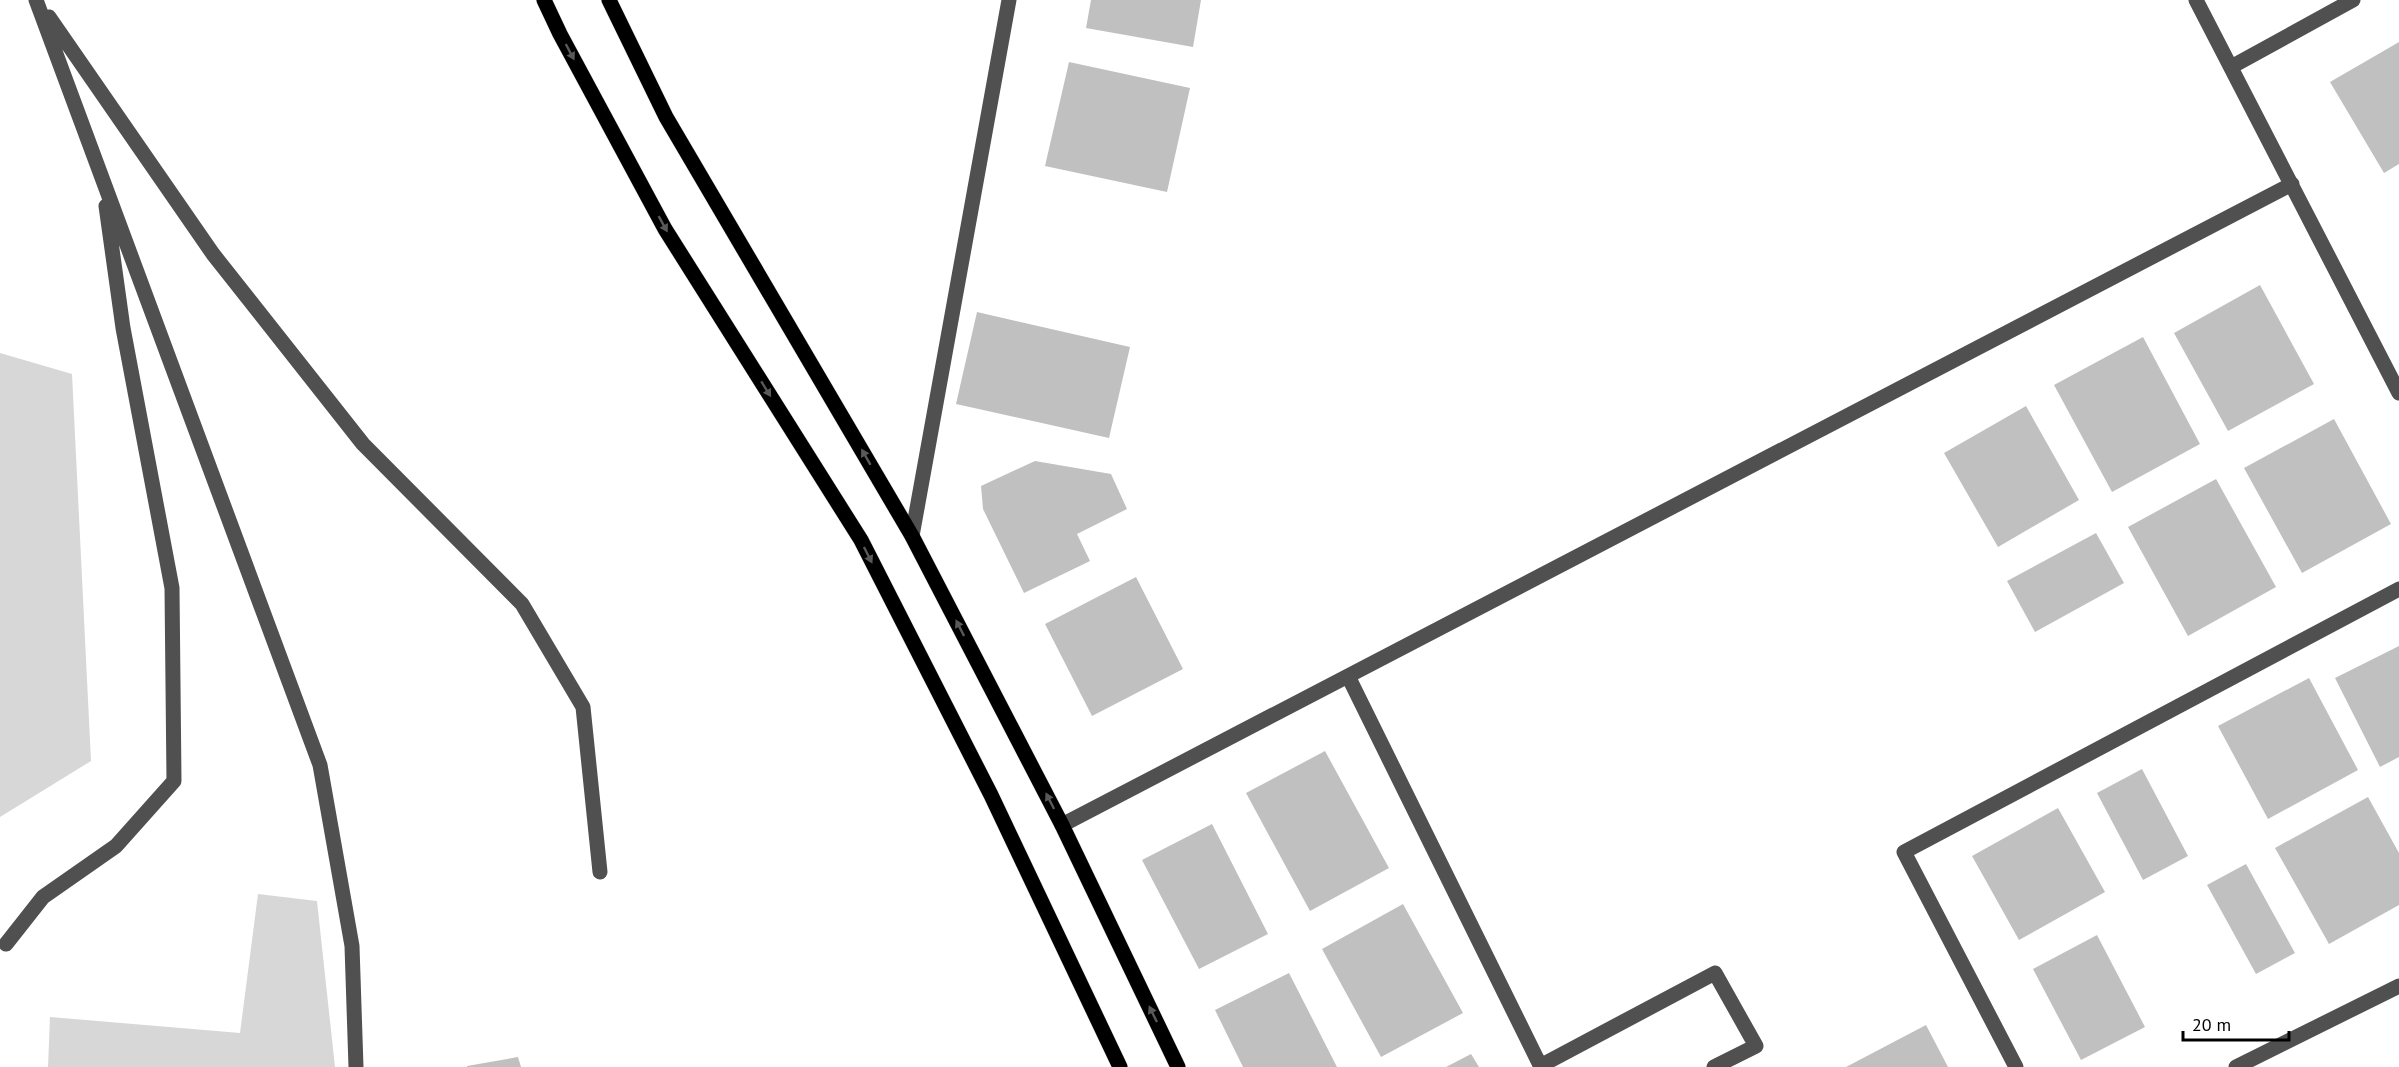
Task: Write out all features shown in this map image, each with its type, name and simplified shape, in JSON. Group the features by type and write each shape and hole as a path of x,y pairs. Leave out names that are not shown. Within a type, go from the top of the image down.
{"main road":[{"path":"544,0 560,34 665,228 861,540 991,795 1120,1067"},
{"path":"609,0 666,117 912,536 1062,825 1178,1067"}],"street":[{"path":"36,0 320,765 352,946 356,1067"},
{"path":"36,0 213,254 363,444 522,604 583,707 600,872"},
{"path":"912,536 1009,0"},
{"path":"2196,0 2399,393"},
{"path":"2231,67 2353,0"},
{"path":"6,944 43,897 116,846 174,781 172,588 123,328 103,179"},
{"path":"1062,825 2292,184"},
{"path":"2016,1067 1905,852 2399,589"},
{"path":"1348,676 1540,1066 1715,973 1756,1046 1714,1067"},
{"path":"2236,1067 2399,986"}],"shaded area":[{"path":"0,353 72,374 91,761 0,817"},
{"path":"258,894 317,901 335,1067 48,1067 50,1017 240,1033"}],"building":[{"path":"1091,0 1201,0 1193,47 1086,28"},
{"path":"2399,42 2399,164 2384,173 2330,82"},
{"path":"1069,62 1190,88 1167,192 1045,166"},
{"path":"2260,285 2314,384 2228,431 2174,333"},
{"path":"977,312 1130,347 1109,438 956,404"},
{"path":"2143,337 2200,444 2112,492 2054,385"},
{"path":"2026,406 2079,500 1998,547 1944,453"},
{"path":"2334,419 2391,524 2302,573 2244,468"},
{"path":"1035,461 1111,474 1127,509 1077,534 1090,561 1024,593 983,509 981,486"},
{"path":"2216,479 2276,587 2188,636 2128,527"},
{"path":"2096,533 2124,583 2035,632 2007,581"},
{"path":"1136,577 1183,669 1092,716 1045,624"},
{"path":"2399,646 2399,757 2380,767 2335,678"},
{"path":"2309,678 2358,770 2268,819 2218,726"},
{"path":"1325,751 1389,868 1310,911 1246,793"},
{"path":"2142,769 2188,856 2143,880 2097,793"},
{"path":"2368,797 2399,853 2399,905 2329,944 2275,848"},
{"path":"2058,808 2105,892 2019,940 1972,856"},
{"path":"1212,824 1268,934 1199,969 1142,860"},
{"path":"2246,864 2295,953 2256,974 2207,885"},
{"path":"1403,904 1463,1013 1381,1057 1322,949"},
{"path":"2097,935 2145,1027 2081,1060 2033,969"},
{"path":"1289,973 1337,1067 1243,1067 1215,1010"},
{"path":"1926,1025 1948,1067 1846,1067"},
{"path":"1471,1054 1479,1067 1446,1067"},
{"path":"518,1057 521,1067 467,1067 467,1066"}]}
